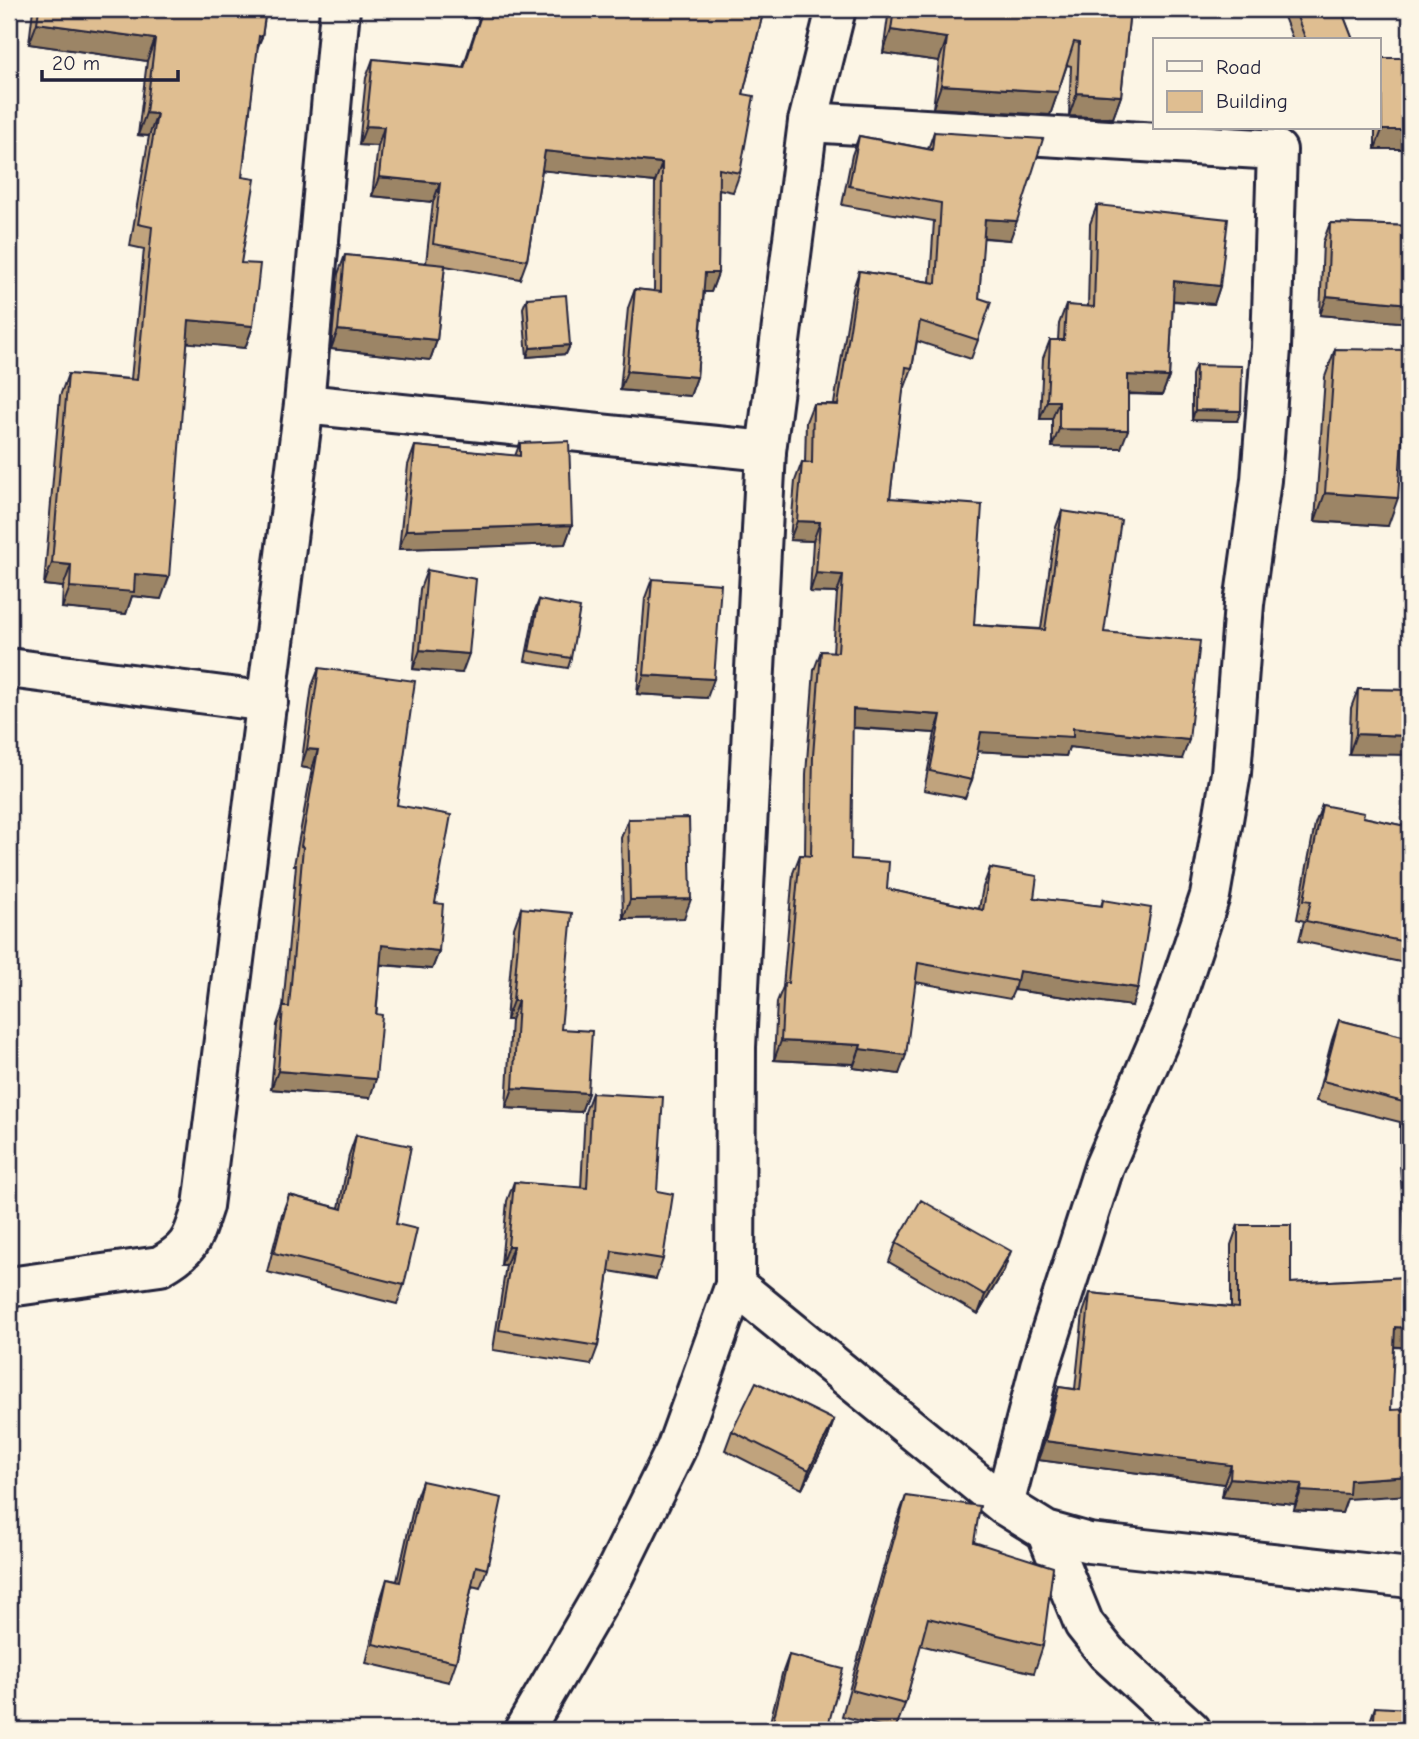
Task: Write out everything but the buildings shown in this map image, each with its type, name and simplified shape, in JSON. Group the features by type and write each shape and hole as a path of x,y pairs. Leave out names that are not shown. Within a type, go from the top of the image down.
{"street":[{"path":"9,1287 160,1266 181,1254 192,1239 203,1206 304,404 340,9"},
{"path":"524,1730 613,1577 676,1450 735,1285 736,1047 766,451 808,122 836,9"},
{"path":"808,122 1277,150 1272,348 1261,480 1244,604 1231,773 1210,896 1170,1015 1104,1167 1040,1366 1003,1505"},
{"path":"304,404 766,451"},
{"path":"9,668 268,702"},
{"path":"735,1285 1003,1505 1046,1531 1089,1543 1410,1578"},
{"path":"1046,1531 1089,1631 1107,1653 1191,1730"}]}
